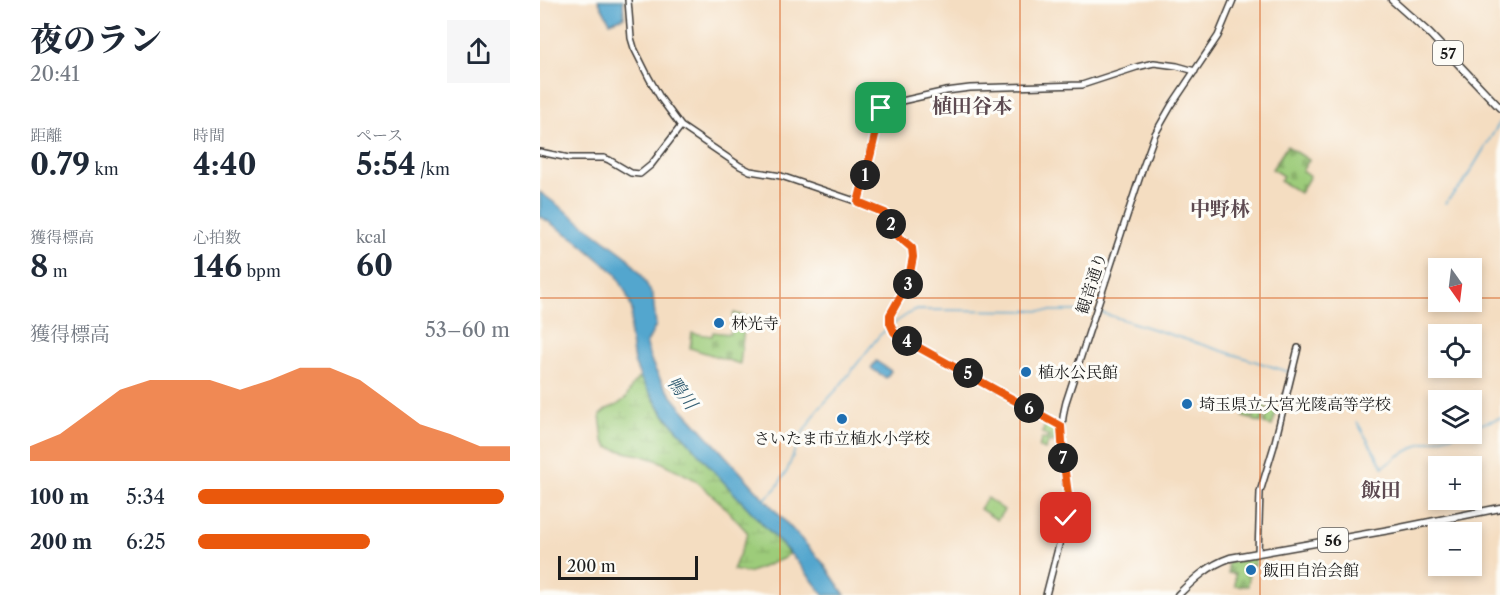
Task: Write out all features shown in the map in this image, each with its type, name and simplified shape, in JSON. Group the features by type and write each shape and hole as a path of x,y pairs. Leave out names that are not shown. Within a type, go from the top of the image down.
{"main road":[{"name":"57","path":"1392,0 1435,39 1500,108"},
{"name":"56","path":"1178,595 1194,579 1217,563 1230,558 1500,508"}],"street":[{"path":"628,0 634,48 649,78 681,126 750,171 781,176 885,213 891,222 892,231 912,248 913,257 908,283 890,315 890,323 894,332 1061,426"},
{"name":"観音通り","path":"1046,595 1069,502 1061,426 1066,402 1148,150 1163,119 1218,36 1233,0"},
{"path":"858,202 879,111 884,105 970,88 1082,85 1154,63 1195,70"},
{"path":"540,152 569,158 604,158 631,173 640,174 651,165 681,126"},
{"path":"1258,553 1260,492 1298,348"}],"green space":[{"path":"1287,146 1309,160 1302,171 1310,176 1300,193 1280,181 1283,176 1272,169"},
{"path":"734,313 747,317 740,364 690,348 692,333 712,336 713,332 730,334"},
{"path":"642,374 653,399 667,419 762,517 789,554 748,573 733,570 748,533 721,503 694,479 659,461 608,447 603,440 600,415 626,398 633,384"},
{"path":"1248,401 1256,403 1251,419 1243,417"},
{"path":"1258,404 1266,406 1261,423 1253,420"},
{"path":"1269,407 1277,410 1272,426 1264,424"},
{"path":"1047,421 1056,429 1058,441 1049,442 1045,450 1039,447 1042,438 1046,440 1048,436 1042,433"},
{"path":"987,498 1004,510 997,520 980,509"},
{"path":"1254,557 1255,565 1247,565 1248,586 1235,586 1235,574 1228,573 1228,562"}],"water":[{"path":"598,0 623,0 624,17 610,22"},
{"path":"540,192 626,256 641,274 653,296 656,325 646,345 655,370 664,385 680,406 823,563 845,595 824,595 795,559 663,413 642,381 634,362 630,334 632,310 616,274 576,240 540,216"},
{"path":"876,361 891,371 886,378 871,368"}],"waterway":[{"path":"1445,203 1464,182 1500,122"},
{"path":"893,324 914,310 1094,311"},
{"path":"1099,312 1289,372"},
{"path":"765,499 776,488 787,471 800,437 818,410 889,327"},
{"path":"1482,424 1500,418"},
{"path":"1357,422 1383,467 1398,456 1428,442"}],"place":[{"name":"林光寺","path":"719,323"},
{"name":"植水公民館","path":"1026,372"},
{"name":"埼玉県立大宮光陵高等学校","path":"1187,404"},
{"name":"さいたま市立植水小学校","path":"842,419"},
{"name":"飯田自治会館","path":"1251,570"}],"district":[{"name":"植田谷本","path":"972,106"},
{"name":"中野林","path":"1220,209"},
{"name":"飯田","path":"1381,490"}],"route":[{"path":"881,108 858,202 885,213 891,222 892,231 912,248 913,257 908,283 890,315 890,323 894,332 1061,426 1069,502 1066,518"}],"water label":[{"name":"鴨川","path":"682,393"}]}
